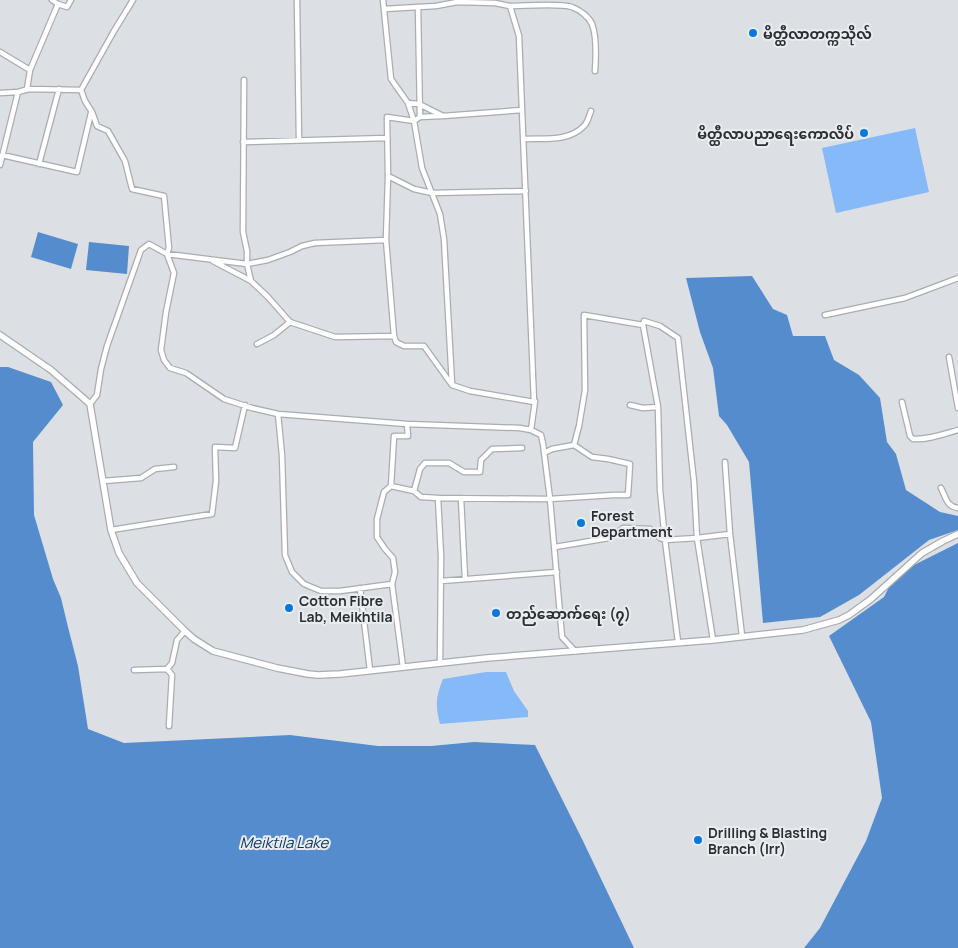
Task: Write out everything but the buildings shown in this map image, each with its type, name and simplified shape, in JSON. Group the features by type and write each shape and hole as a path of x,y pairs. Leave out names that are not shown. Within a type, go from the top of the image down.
{"street":[{"path":"52,0 66,7 71,0"},
{"path":"133,0 82,90 97,126 108,131 125,161 132,189 164,196 169,248 167,254 174,273 161,350 164,360 170,368 186,373 224,399 278,414 407,424 520,428 531,430 541,435 555,547 562,637 575,651"},
{"path":"297,0 299,140"},
{"path":"383,0 391,79 408,103 414,121 422,168 440,214 444,239 452,385"},
{"path":"384,9 436,6 457,2 494,3 510,6 571,7 584,14 592,24 596,45 595,70"},
{"path":"27,89 30,70 58,4"},
{"path":"510,6 519,36 535,401 531,430"},
{"path":"418,7 420,117"},
{"path":"0,52 30,70"},
{"path":"244,80 243,232 247,251 247,264 252,282"},
{"path":"0,93 18,92 27,89 82,90"},
{"path":"39,164 59,89"},
{"path":"0,165 18,92"},
{"path":"408,103 419,104 443,116"},
{"path":"522,110 420,117 414,121 387,117 386,240 396,342 404,346 424,346 452,385 470,391 534,402"},
{"path":"524,139 566,137 586,125 591,111"},
{"path":"2,155 77,172 92,112"},
{"path":"243,142 387,138"},
{"path":"388,176 414,189 432,193 526,191"},
{"path":"90,404 98,395 101,368 107,346 141,250 149,244 167,254 247,264 268,260 302,246 315,243 386,240"},
{"path":"210,259 252,282 290,322 335,337 394,336"},
{"path":"825,315 905,298 958,278"},
{"path":"574,445 585,390 584,315 642,325"},
{"path":"642,325 644,321 660,326 678,338 694,482 697,538 713,640"},
{"path":"257,344 274,335 290,322"},
{"path":"642,325 658,407 660,490 678,642"},
{"path":"0,335 51,370 90,404 111,530 119,553 137,583 185,632 213,651 294,672 318,675 403,668 803,630 839,620 849,615 871,599 922,553 958,534"},
{"path":"949,357 958,408"},
{"path":"902,402 910,436 913,439 919,440 958,430"},
{"path":"111,530 212,514 216,481 215,446 235,448 245,405"},
{"path":"630,405 644,408 658,407"},
{"path":"278,414 282,455 285,555 292,572 304,584 321,591 340,591 392,584"},
{"path":"403,668 392,584 395,572 393,558 377,538 377,520 384,492 390,486 394,436 408,436 407,424"},
{"path":"390,486 414,491 421,497 438,498 550,499 628,495 630,464 608,458 592,457 574,445 552,449 544,453"},
{"path":"414,491 420,469 425,463 449,463 464,472 480,472 481,460 492,449 522,448"},
{"path":"724,462 742,636"},
{"path":"103,481 141,478 154,469 174,467"},
{"path":"941,488 949,505 958,508"},
{"path":"438,498 441,581 440,663"},
{"path":"461,498 465,579"},
{"path":"555,547 609,538 624,528 650,529 665,540 730,534"},
{"path":"441,581 557,572"},
{"path":"360,588 370,670"},
{"path":"167,670 172,663 177,640 185,632"},
{"path":"134,670 167,670 172,675 169,726"}],"shaded area":[{"path":"915,128 929,192 836,213 822,148"},
{"path":"486,672 506,672 514,691 528,711 528,717 440,724 437,701 443,679"}],"water":[{"path":"38,232 78,244 71,269 31,257"},
{"path":"89,242 129,246 127,274 86,270"},
{"path":"752,276 773,309 787,315 793,336 825,336 834,360 859,375 880,398 887,442 896,454 906,490 940,512 958,516 958,530 929,540 859,595 820,617 763,623 749,462 727,425 719,416 713,368 700,332 686,278"},
{"name":"Meiktila Lake","path":"0,367 8,367 51,382 63,405 33,442 34,515 53,579 61,598 78,666 88,729 124,743 290,735 378,746 431,746 474,742 535,745 634,948 0,948"},
{"path":"958,543 958,948 804,948 820,928 866,841 882,798 871,722 829,636 884,597 890,585 910,567"}],"place":[{"name":"မိတ္ထီလာတက္ကသိုလ်","path":"753,33"},
{"name":"မိတ္ထီလာပညာရေးကောလိပ်","path":"864,133"},
{"name":"Forest Department","path":"581,523"},
{"name":"Cotton Fibre Lab, Meikhtila","path":"289,608"},
{"name":"တည်ဆောက်ရေး (၇)","path":"496,613"},
{"name":"Drilling & Blasting Branch (Irr)","path":"698,840"}]}
